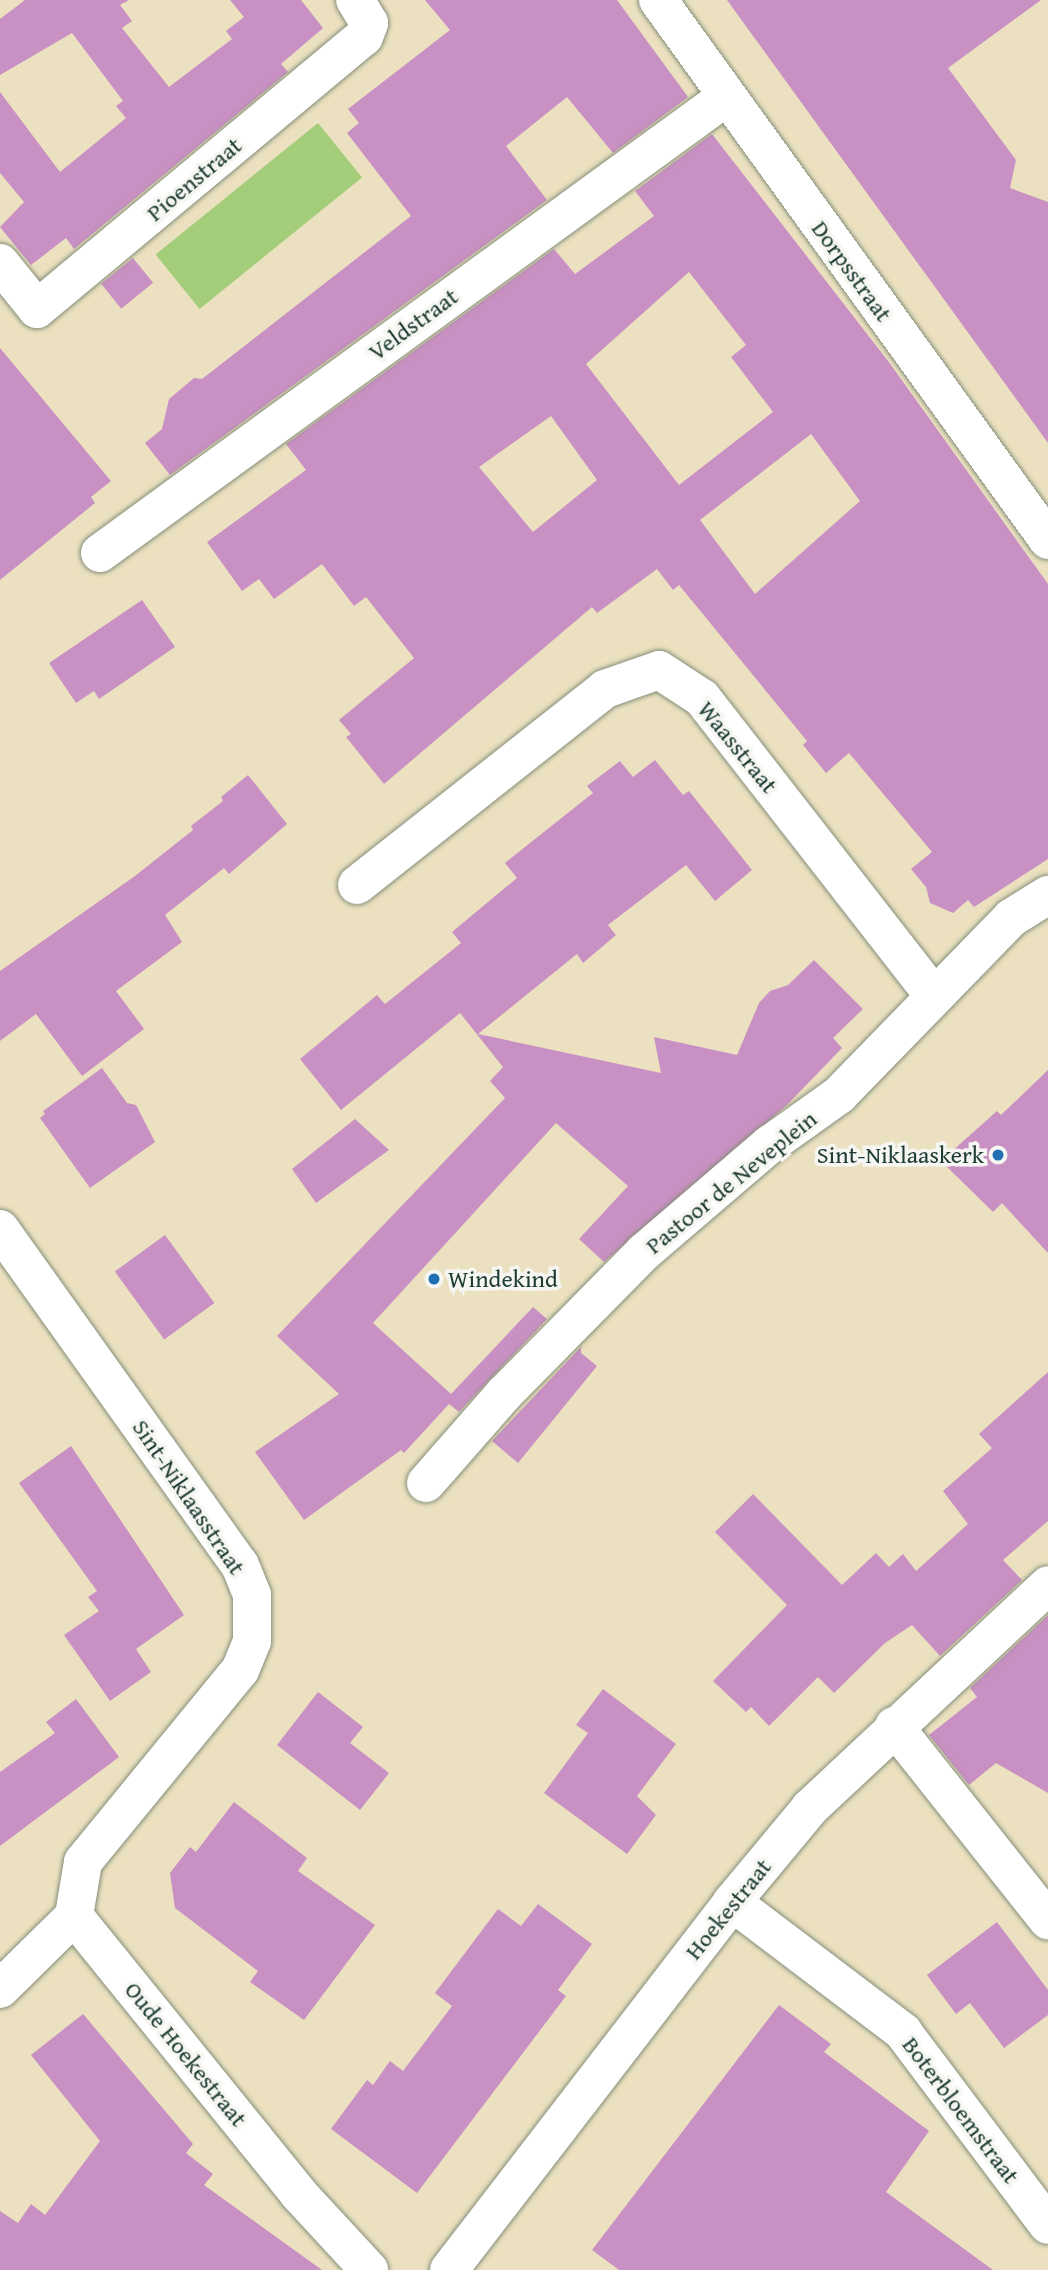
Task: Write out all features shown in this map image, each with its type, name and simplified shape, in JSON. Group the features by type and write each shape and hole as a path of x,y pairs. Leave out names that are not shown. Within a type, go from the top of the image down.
{"street":[{"name":"Pioenstraat","path":"0,263 37,309 364,37 369,23 355,0"},
{"name":"Dorpsstraat","path":"658,0 1048,540"},
{"name":"Veldstraat","path":"100,552 726,97"},
{"name":"Waasstraat","path":"357,885 605,689 659,670 702,698 934,996"},
{"name":"Pastoor de Neveplein","path":"426,1483 503,1394 635,1261 769,1145 839,1095 1011,918 1048,895"},
{"name":"Sint-Niklaasstraat","path":"0,1229 240,1565 252,1595 251,1641 240,1670 83,1862 74,1916"},
{"name":"Hoekestraat","path":"449,2270 732,1902 810,1808 894,1726 1048,1585"},
{"path":"894,1726 1048,1920"},
{"name":"Boterbloemstraat","path":"732,1902 904,2032 1048,2225"},
{"path":"0,1989 74,1916"},
{"name":"Oude Hoekestraat","path":"74,1916 298,2193 369,2270"}],"green space":[{"path":"318,123 362,177 200,309 156,255"}],"building":[{"path":"25,0 129,0 120,5 132,21 122,28 169,87 232,39 226,31 244,17 230,0 301,0 323,28 281,64 288,72 74,249 66,238 31,265 0,227 24,202 0,173 0,92 60,172 126,118 116,106 123,101 72,33 0,75 0,19"},
{"path":"425,0 617,0 688,97 613,153 567,97 506,146 547,200 170,475 145,443 162,429 169,399 194,378 202,379 411,216 347,133 359,123 348,109 450,30"},
{"path":"727,0 1041,0 948,68 1016,160 1010,188 1048,202 1048,443"},
{"path":"712,134 888,361 1048,584 1048,859 974,907 968,900 953,913 930,903 926,887 911,869 932,852 849,753 826,773 803,745 807,741 679,585 673,590 657,569 597,613 592,607 384,784 346,737 351,734 339,720 414,658 366,597 354,606 322,564 274,599 259,579 242,591 207,542 306,470 286,444 554,249 575,274 654,216 635,191","holes":["689,272 746,345 731,357 773,412 679,485 586,364","551,416 597,480 533,532 479,467","811,434 860,501 755,594 700,520"]},
{"path":"133,258 153,283 121,309 101,284"},
{"path":"0,348 111,481 91,497 95,503 0,580"},
{"path":"142,600 175,647 99,699 94,691 76,703 49,663"},
{"path":"655,760 683,795 689,791 752,870 715,901 686,865 608,925 616,935 583,963 577,954 478,1034 661,1073 654,1037 737,1055 759,1003 770,991 788,985 814,960 863,1009 833,1038 842,1048 787,1105 604,1262 579,1239 628,1186 556,1123 373,1323 451,1394 533,1307 547,1319 459,1412 449,1404 404,1453 401,1450 304,1520 255,1452 339,1394 277,1336 505,1098 490,1081 503,1067 460,1013 341,1110 300,1059 377,995 385,1004 461,943 452,932 517,878 505,863 593,793 587,786 620,761 633,777"},
{"path":"248,775 287,824 229,874 224,868 165,915 182,942 116,991 144,1029 82,1076 36,1014 0,1041 0,971 135,876 193,830 191,826 223,801 221,797"},
{"path":"102,1068 127,1103 136,1105 155,1142 90,1188 40,1118 45,1114 43,1111"},
{"name":"Sint-Niklaaskerk","path":"1048,1070 1048,1253 1002,1203 993,1212 941,1161 997,1111 1001,1115"},
{"path":"355,1119 389,1150 316,1203 292,1169"},
{"path":"165,1235 214,1303 164,1339 115,1271"},
{"path":"581,1347 581,1353 597,1366 518,1463 492,1441"},
{"path":"1048,1372 1048,1521 1003,1560 1022,1580 940,1656 912,1625 885,1643 834,1693 818,1677 769,1726 751,1707 746,1712 713,1681 787,1605 715,1532 753,1494 842,1585 876,1553 889,1567 903,1554 916,1571 968,1524 943,1491 992,1448 979,1434"},
{"path":"71,1446 184,1615 136,1649 151,1672 110,1701 64,1635 99,1611 88,1597 97,1591 19,1483"},
{"path":"1048,1615 1048,1793 996,1763 969,1785 929,1735 977,1697 970,1688"},
{"path":"603,1689 676,1744 637,1796 656,1815 627,1854 544,1793 588,1733 576,1725"},
{"path":"318,1692 363,1727 350,1743 389,1773 360,1810 277,1745"},
{"path":"76,1699 119,1757 0,1846 0,1772 55,1733 46,1722"},
{"path":"234,1802 307,1858 298,1871 375,1925 304,2020 250,1982 258,1971 175,1908 170,1873 190,1847 196,1852"},
{"path":"538,1904 592,1944 558,1990 566,1996 417,2193 331,2129 367,2080 373,2085 390,2061 403,2071 452,2006 435,1993 498,1909 521,1926"},
{"path":"997,1922 1048,1990 1048,2015 1004,2048 970,2003 956,2014 927,1975"},
{"path":"779,2005 831,2044 824,2052 929,2131 886,2192 993,2270 619,2270 592,2250"},
{"path":"83,2014 193,2144 186,2153 213,2174 204,2185 322,2270 0,2270 0,2211 18,2223 31,2204 45,2215 100,2141 31,2055"}],"place":[{"name":"Sint-Niklaaskerk","path":"998,1155"},
{"name":"Windekind","path":"434,1279"}]}
